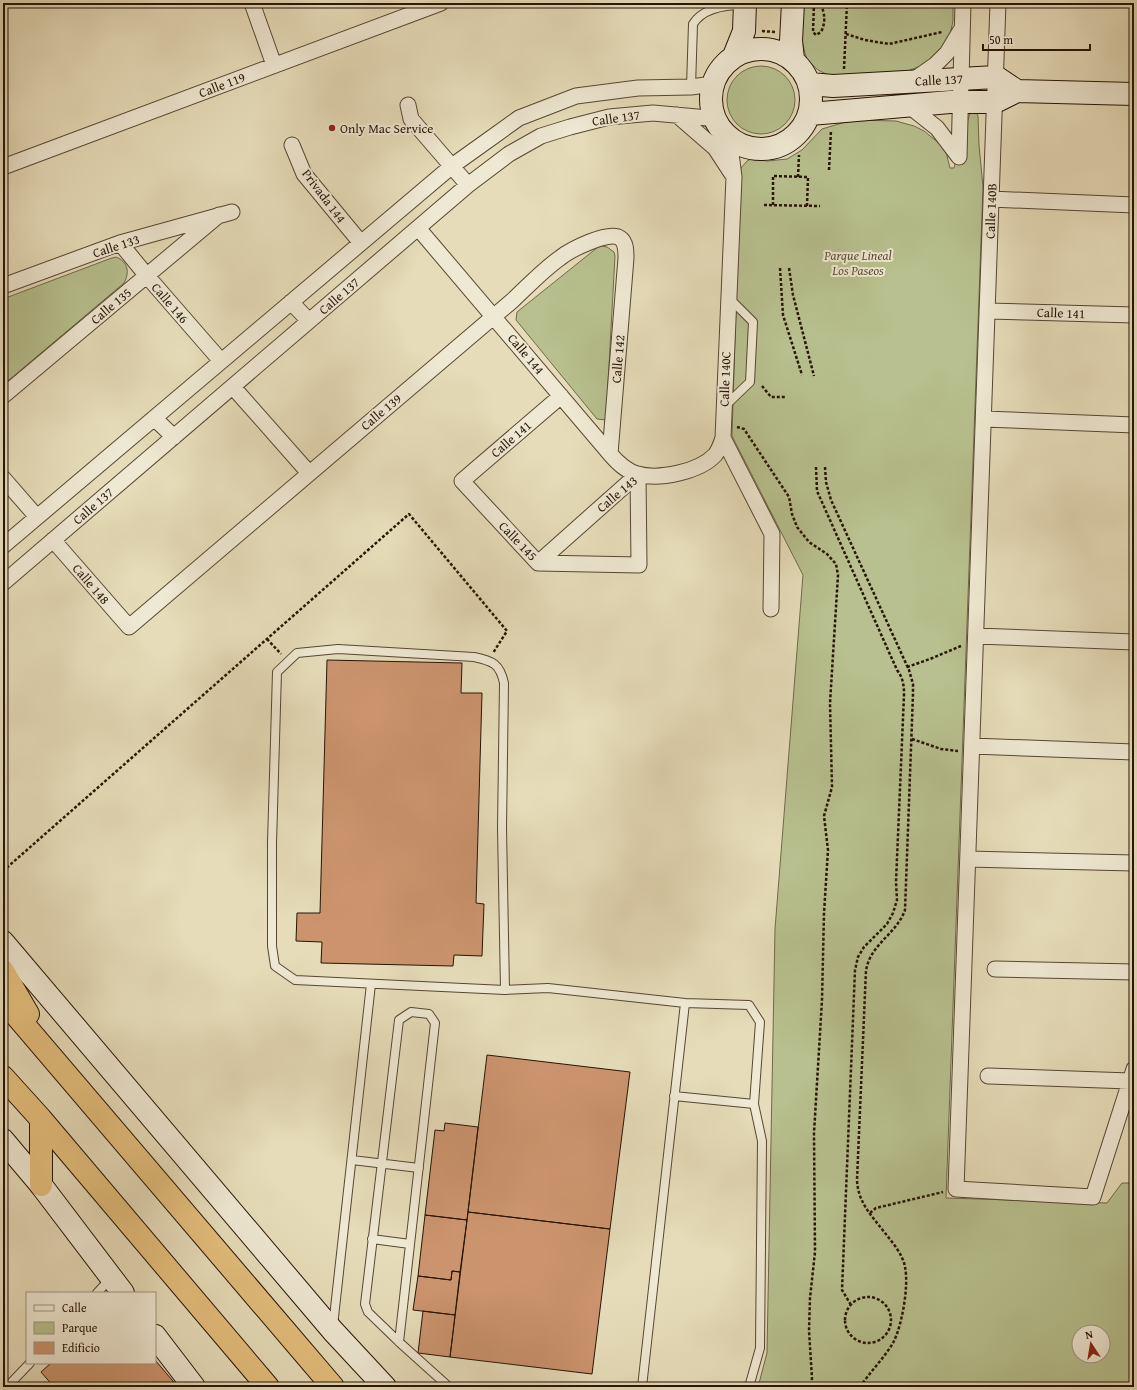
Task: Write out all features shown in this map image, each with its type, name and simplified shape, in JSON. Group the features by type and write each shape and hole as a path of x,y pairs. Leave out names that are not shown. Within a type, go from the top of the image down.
{"highway":[{"path":"3,971 57,1064"},
{"path":"3,1000 333,1387"},
{"path":"3,1077 41,1119 268,1387"},
{"path":"40,1185 41,1119"}],"street":[{"path":"252,3 274,65"},
{"name":"Calle 119","path":"3,167 441,3"},
{"path":"793,3 791,41 793,59"},
{"path":"908,105 937,128 959,157 963,3"},
{"name":"Calle 140B","path":"956,1189 998,3"},
{"path":"734,56 744,31 745,4"},
{"path":"912,82 935,65 947,53 962,27"},
{"path":"764,48 779,51 793,59 803,70 810,84 812,99 810,114 804,126 794,137 782,144 769,148 755,149 741,145 724,132 712,113 710,98 713,84 719,70 734,56 748,50 764,48"},
{"path":"996,77 1016,91"},
{"name":"Calle 137","path":"810,84 833,86 996,77"},
{"name":"Calle 137","path":"3,546 452,166 519,118 576,96 638,88 691,87 713,84"},
{"name":"Calle 137","path":"810,114 908,105 995,102 1016,91 1134,94"},
{"path":"408,105 411,119 468,185"},
{"name":"Calle 137","path":"3,583 468,185 509,154 541,136 570,126 609,117 653,113 708,118 724,132"},
{"path":"677,115 715,148 734,177"},
{"name":"Calle 140C","path":"723,431 734,177 724,132"},
{"name":"Privada 144","path":"292,146 304,174 361,243"},
{"path":"991,199 1134,205"},
{"name":"Calle 133","path":"3,286 120,243 226,214"},
{"name":"Calle 135","path":"3,396 147,276 226,214"},
{"name":"Calle 144","path":"418,228 610,454 624,468 638,474"},
{"name":"Calle 139","path":"129,627 560,258 580,246 598,239 612,236 619,237 624,244 626,249 626,265"},
{"name":"Calle 146","path":"120,243 221,361"},
{"name":"Calle 142","path":"610,454 626,265"},
{"path":"291,302 309,322"},
{"name":"Calle 141","path":"987,311 1134,315"},
{"path":"233,387 309,473"},
{"name":"Calle 141","path":"462,482 561,396"},
{"path":"154,418 174,437"},
{"path":"984,419 1134,424"},
{"path":"723,431 772,534 771,609"},
{"name":"Calle 143","path":"538,563 638,474 661,476 700,466 715,454 720,446 723,431"},
{"name":"Calle 145","path":"462,482 538,563 638,565 638,474"},
{"path":"3,478 37,517"},
{"name":"Calle 148","path":"53,540 129,627"},
{"path":"976,636 1134,642"},
{"path":"972,750 1134,752"},
{"path":"968,860 1134,863"},
{"path":"3,942 333,1331 384,1387"},
{"path":"995,969 1134,972"},
{"path":"956,1189 1093,1197 1132,1075 988,1076"},
{"path":"3,1140 40,1185 110,1288"},
{"path":"156,1337 194,1387"}],"lane":[{"path":"691,87 694,24 698,17 707,12 731,5 745,4"},
{"path":"724,407 750,382 753,330 753,322 729,298"},
{"path":"504,990 502,828 504,683 502,673 497,666 488,660 474,657 338,649 297,654 277,672 272,843 272,946 275,966 295,980 504,990 548,988 685,1003 749,1005 760,1022 754,1104 762,1141 760,1348 749,1387"},
{"path":"333,1331 371,984"},
{"path":"642,1387 685,1003"},
{"path":"399,1342 435,1023 429,1014 411,1012 399,1020 365,1304 368,1312 399,1342 449,1387"},
{"path":"674,1096 754,1104"},
{"path":"352,1160 419,1168"},
{"path":"372,1239 410,1244"},
{"path":"6,1387 29,1364"}],"path":[{"path":"814,3 813,32 816,35 821,32 823,28 825,17 820,3"},
{"path":"844,71 847,3"},
{"path":"757,31 780,32"},
{"path":"846,34 865,40 889,44 946,31"},
{"path":"829,170 831,128"},
{"path":"798,177 799,155"},
{"path":"773,205 774,176 808,177 807,206"},
{"path":"764,205 820,206"},
{"path":"780,268 783,315 802,376"},
{"path":"789,268 793,295 814,376"},
{"path":"762,386 771,397 786,397"},
{"path":"723,431 744,429 789,497 797,527 809,542 827,554 836,564 838,575 830,703 832,787 824,816 828,850 824,913 822,1000 814,1133 815,1252 809,1324 812,1378 811,1387"},
{"path":"816,467 817,492 897,670 902,676 904,682 896,882 897,900 887,924 864,947 858,957 855,970 842,1290 851,1305"},
{"path":"825,467 826,482 831,500 907,667 913,694 905,910 896,927 870,958 866,970 857,1180 860,1197 870,1214 895,1245 901,1255 906,1267 906,1283 901,1322 893,1342 860,1387"},
{"path":"907,667 968,643 976,636"},
{"path":"267,639 288,662"},
{"path":"912,740 941,749 972,750"},
{"path":"870,1214 876,1208 956,1189"},
{"path":"867,1297 875,1298 882,1302 890,1315 891,1323 888,1331 883,1337 877,1341 869,1343 855,1340 850,1335 846,1329 845,1315 851,1305 859,1299 867,1297"},
{"path":"1130,1387 1134,1380"}],"green space":[{"path":"803,3 953,3 953,21 950,35 944,46 926,64 897,75 830,76 818,70 807,60 802,40"},
{"path":"761,66 774,69 785,76 792,87 795,100 792,113 785,124 774,131 761,134 748,131 737,124 730,113 727,100 730,87 737,76 748,69"},
{"name":"Parque Lineal Los Paseos","path":"976,112 978,116 983,187 946,1198 1107,1203 1122,1183 1134,1183 1134,1387 758,1387 767,1353 775,929 803,575 732,436 741,168 751,159 768,161 787,159 802,150 822,129 858,120 896,121 914,126 924,131 940,144 946,152 950,168 954,168 970,113"},
{"path":"598,247 607,247 614,252 615,256 606,420 597,419 516,320 517,312"},
{"path":"116,257 123,262 127,268 127,275 124,283 3,385 3,299"}],"building":[{"path":"327,660 462,663 461,693 482,693 476,903 484,904 482,956 454,955 453,966 321,963 322,942 296,941 297,913 320,913"},
{"path":"487,1055 630,1072 610,1229 468,1212"},
{"path":"445,1123 478,1127 467,1220 425,1215 435,1130 444,1131"},
{"path":"468,1212 610,1229 592,1374 450,1357"},
{"path":"425,1215 467,1220 460,1272 452,1271 451,1280 418,1276"},
{"path":"452,1271 460,1272 455,1315 413,1310 418,1276 451,1280"},
{"path":"423,1311 455,1315 450,1357 418,1353"},
{"path":"156,1361 178,1387 54,1387 41,1372 50,1364 156,1364"}],"place":[{"name":"Only Mac Service","path":"332,128"}]}
